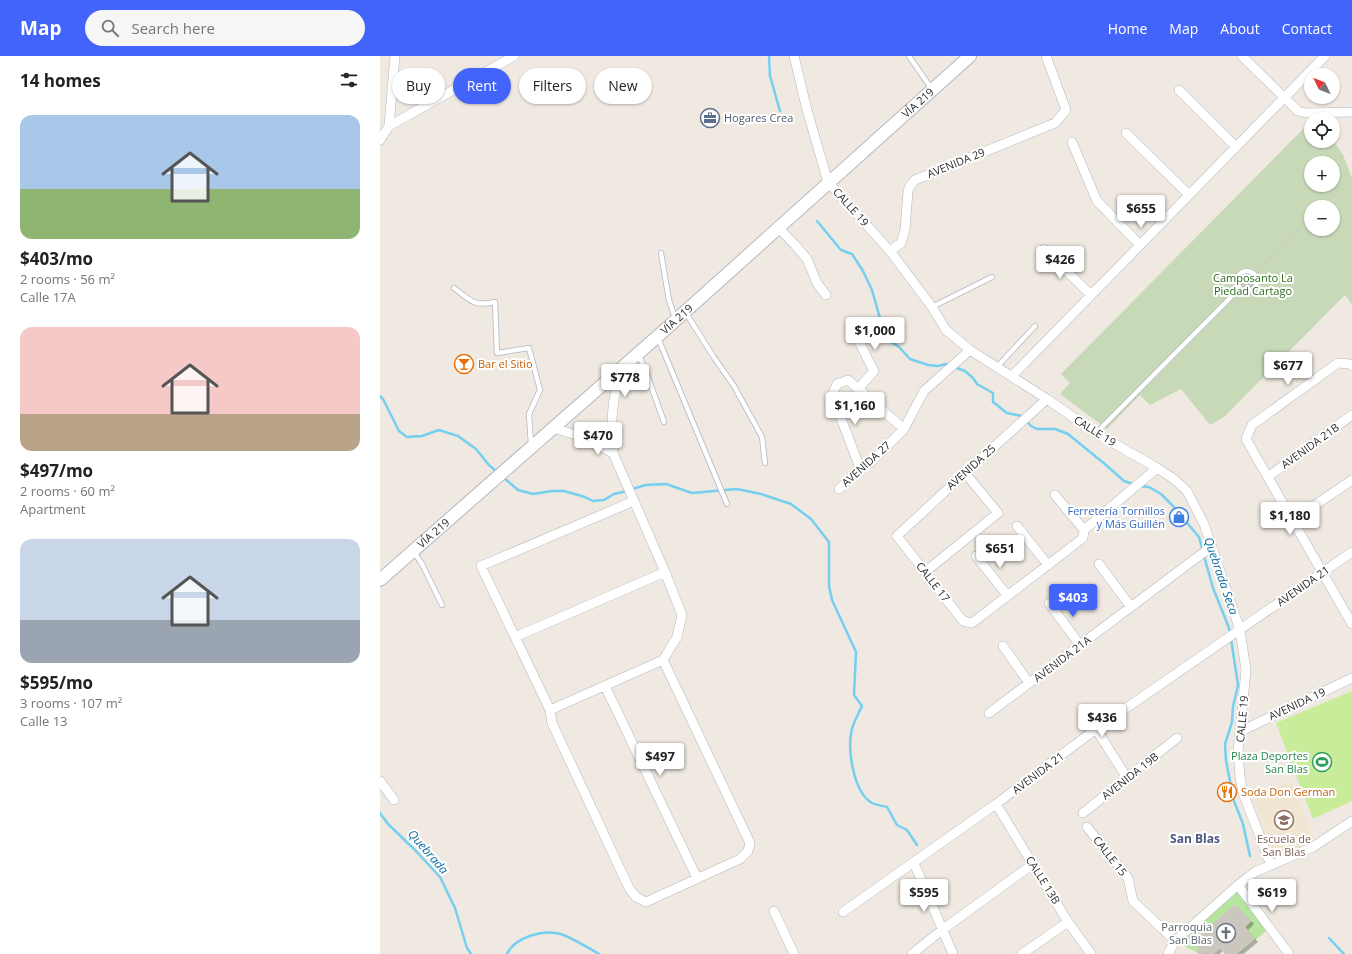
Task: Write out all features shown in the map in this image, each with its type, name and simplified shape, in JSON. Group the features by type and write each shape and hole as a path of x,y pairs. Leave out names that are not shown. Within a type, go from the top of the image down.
{"main road":[{"name":"VÍA 219","path":"380,580 658,336 970,56"}],"street":[{"path":"380,140 389,126 395,56"},
{"path":"389,126 514,56"},
{"name":"CALLE 19","path":"794,56 807,110 828,182 890,251 932,307 946,330 970,350 1048,399 1096,433 1174,479 1186,491 1204,524 1240,630 1246,670 1238,752 1241,782 1243,793 1271,866"},
{"name":"AVENIDA 29","path":"890,251 901,243 904,230 908,191 915,180 1055,123 1066,110 1046,56"},
{"path":"1242,56 1298,111 1306,113 1352,112"},
{"path":"1012,376 1325,56"},
{"path":"1180,90 1236,147"},
{"path":"1126,133 1189,195"},
{"path":"1072,142 1097,201 1140,245"},
{"path":"778,227 807,259 817,283 826,295"},
{"path":"1044,249 1091,295"},
{"path":"858,340 874,371 858,389"},
{"name":"AVENIDA 27","path":"839,488 860,468 871,462 904,429 924,391 970,350"},
{"path":"1351,365 1338,363 1252,425 1246,439 1269,476 1351,620"},
{"path":"550,710 663,660 677,637 682,615 665,572 613,453 612,417 614,399 622,367"},
{"path":"860,468 832,395 837,384 848,380 904,429"},
{"name":"AVENIDA 25","path":"896,536 1048,399"},
{"name":"AVENIDA 21B","path":"1269,476 1352,415"},
{"path":"553,428 580,436 613,453"},
{"path":"976,556 1007,595 1082,538 1084,530 1157,468"},
{"path":"925,572 998,513 965,473"},
{"path":"1293,520 1352,480"},
{"path":"1055,495 1084,530"},
{"path":"634,501 481,566 550,710 552,723 629,888 636,898 646,902 740,859 748,851 750,843 663,660"},
{"path":"1017,526 1048,564"},
{"name":"CALLE 17","path":"896,536 963,621 972,623 1007,595"},
{"name":"AVENIDA 21A","path":"989,713 1211,547"},
{"name":"AVENIDA 21","path":"843,912 996,804 1096,729 1352,552"},
{"path":"1099,564 1131,607"},
{"path":"515,637 665,572"},
{"path":"1049,603 1080,645"},
{"path":"1003,646 1029,683"},
{"name":"AVENIDA 19","path":"1241,731 1352,678"},
{"path":"605,686 697,878"},
{"path":"1096,729 1127,778"},
{"name":"AVENIDA 19B","path":"1082,813 1177,738"},
{"path":"380,781 394,800"},
{"name":"CALLE 13B","path":"996,804 1068,922 1091,954"},
{"path":"1168,954 1175,941 1238,885 1255,872 1313,847 1352,821"},
{"name":"CALLE 15","path":"1087,827 1128,878 1133,901 1175,941"},
{"path":"914,863 953,954"},
{"path":"912,954 942,930 1033,864"},
{"path":"1238,885 1289,954"},
{"path":"774,911 794,954"},
{"path":"1022,954 1068,922"}],"lane":[{"path":"909,56 932,90"},
{"path":"661,253 669,300 676,320"},
{"path":"1247,271 1254,275 1256,282 1253,288 1245,290 1240,288 1237,278 1241,273 1247,271"},
{"path":"932,307 992,276"},
{"path":"454,288 472,302 483,304 495,302 497,354 529,348 540,390 529,414 531,446"},
{"path":"1096,433 1240,288"},
{"path":"685,311 712,356 734,386 762,436 765,463"},
{"path":"997,367 1035,326"},
{"path":"658,336 727,504"},
{"path":"638,353 664,422"},
{"path":"413,551 422,564 442,605"}],"path":[{"path":"1329,200 1346,182"},
{"path":"1254,275 1304,225"}],"shaded area":[{"name":"Escuela de San Blas","path":"1290,780 1315,840 1283,857 1278,855 1269,844 1254,800"}],"green space":[{"name":"Camposanto La Piedad Cartago","path":"1304,128 1304,148 1338,148 1343,155 1352,178 1352,305 1345,295 1224,417 1210,425 1181,389 1150,405 1140,395 1107,429 1060,394 1070,383 1061,374"},
{"name":"Plaza Deportes San Blas","path":"1352,691 1352,801 1313,819 1276,723"},
{"path":"1236,891 1267,930 1239,954 1237,954 1255,939 1245,927 1251,921 1235,904 1192,941 1199,949 1196,952 1180,944"}],"building":[{"path":"1246,274 1251,276 1253,281 1251,286 1246,288 1241,286 1239,281 1241,276"},
{"name":"Parroquia San Blas","path":"1235,904 1251,921 1245,927 1255,939 1237,954 1225,954 1220,948 1213,954 1209,954 1208,952 1205,954 1199,954 1196,952 1199,949 1192,941"}],"waterway":[{"name":"Quebrada Seca","path":"769,56 770,76 780,111"},
{"name":"Quebrada Seca","path":"817,221 841,250 852,254 863,271 872,290 888,340 899,347 910,359 928,365 949,365"},
{"name":"Quebrada Seca","path":"954,367 965,371 977,384 993,393 993,402 1007,413 1022,416 1031,426 1037,429 1055,429 1068,434 1124,481 1133,484"},
{"path":"380,396 383,399 399,431 407,437 422,436 439,430 458,436 476,449 489,465 498,473"},
{"path":"503,477 518,490 533,494 564,491 593,501 604,500 614,494 627,491"},
{"path":"632,489 646,485 666,484 692,493 737,489 761,494 791,504 811,519 829,542 829,586 832,600 856,652 854,695 862,706 853,726 850,747 856,780 865,797 872,803 887,807 897,825 907,830 917,845"},
{"name":"Quebrada Seca","path":"1140,486 1149,487 1161,494 1173,506 1199,537 1203,551"},
{"name":"Quebrada Seca","path":"1204,556 1213,588 1230,634"},
{"name":"Quebrada Seca","path":"1231,639 1238,685 1233,707 1232,722 1225,744 1226,761 1234,801 1243,824 1250,856"},
{"name":"Quebrada","path":"380,813 388,824 440,877 455,908 467,948 471,954"},
{"name":"Quebrada","path":"507,954 516,943 523,939 546,933 561,934 599,954"},
{"name":"Quebrada Seca","path":"1329,938 1344,954"}],"place":[{"name":"Hogares Crea","path":"710,118"},
{"name":"Bar el Sitio","path":"464,364"},
{"name":"Ferretería Tornillos y Más Guillén","path":"1179,517"},
{"name":"Plaza Deportes San Blas","path":"1322,762"},
{"name":"Soda Don German","path":"1227,792"},
{"name":"Escuela de San Blas","path":"1284,820"},
{"name":"Parroquia San Blas","path":"1226,933"}],"district":[{"name":"San Blas","path":"1195,839"}]}
